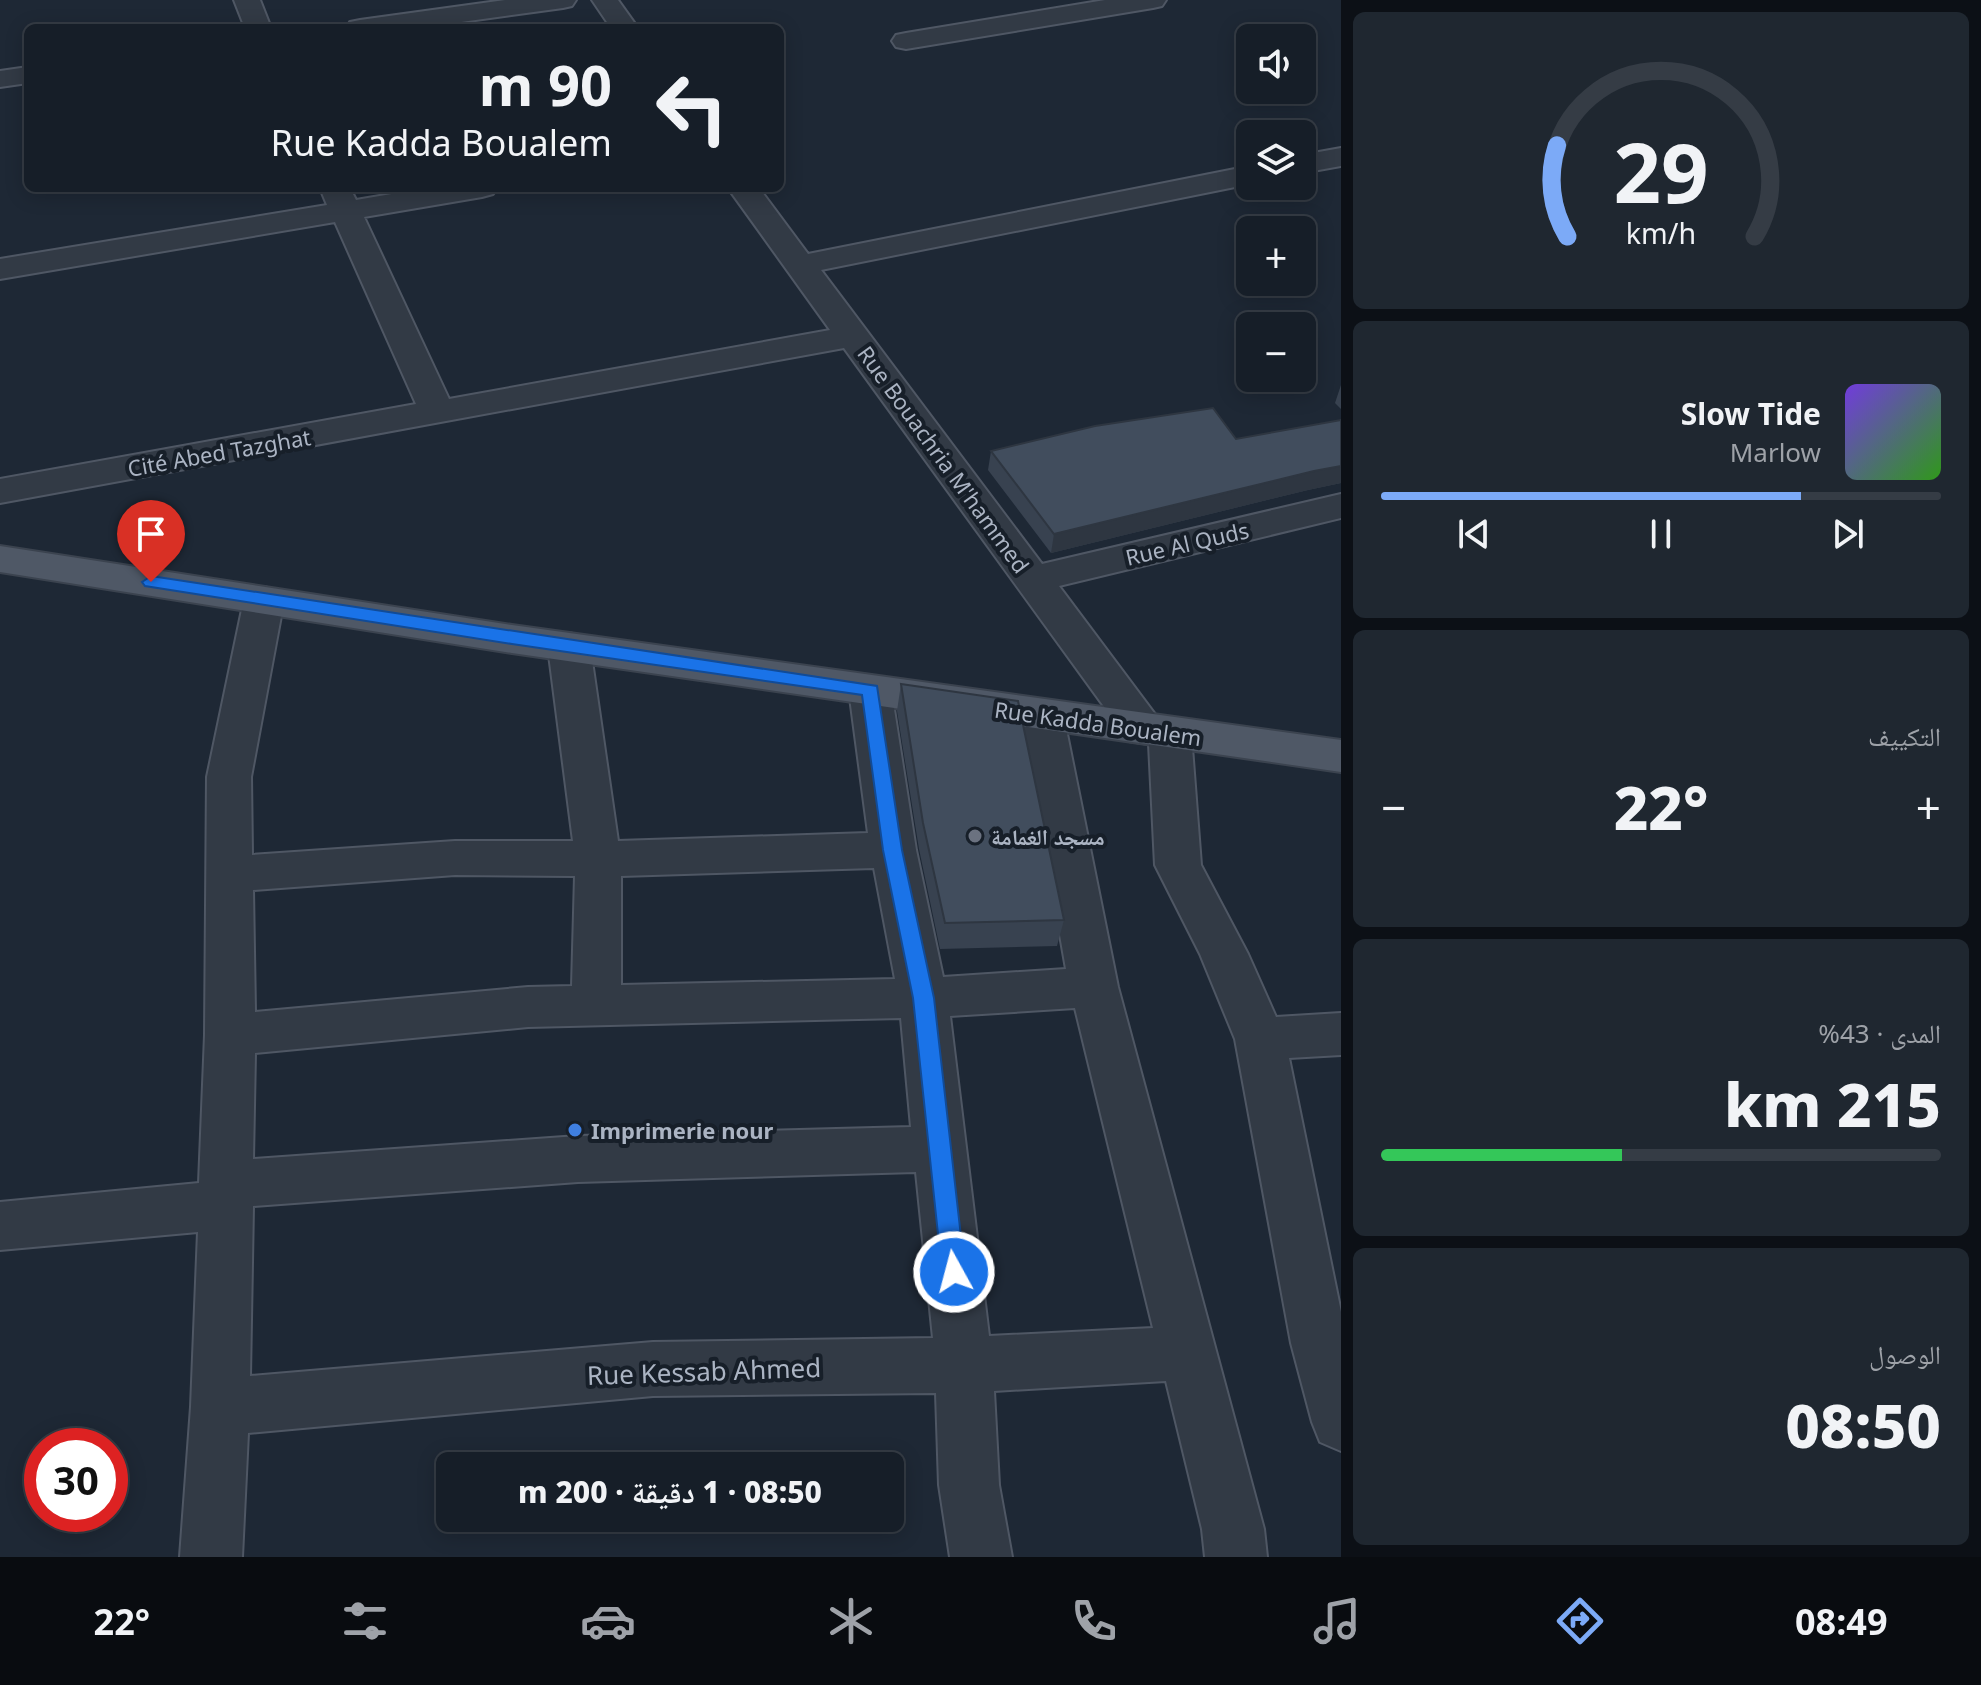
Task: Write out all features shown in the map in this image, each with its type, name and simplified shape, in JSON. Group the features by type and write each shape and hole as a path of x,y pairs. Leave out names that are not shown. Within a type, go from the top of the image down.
{"main road":[{"name":"Rue Kadda Boualem","path":"0,559 569,647 1042,714 1339,762"}],"street":[{"path":"247,0 256,24"},
{"path":"389,24 563,0"},
{"path":"605,0 622,24"},
{"path":"906,41 1153,0"},
{"path":"0,79 24,76"},
{"path":"1316,161 1341,157"},
{"path":"800,265 1236,178"},
{"path":"0,269 341,200 435,192"},
{"name":"Rue Bouachria M'hammed","path":"746,192 1033,579 1157,732"},
{"path":"341,200 437,412"},
{"name":"Cité Abed Tazghat","path":"0,491 853,336"},
{"name":"Rue Al Quds","path":"1033,579 1341,506"},
{"path":"211,1557 220,1407 230,1035 229,777 264,600"},
{"path":"569,647 598,859 596,1005"},
{"path":"870,690 893,850 923,998 964,1365 969,1485 981,1557"},
{"path":"1042,714 1094,987 1233,1529 1236,1557"},
{"path":"1157,732 1178,865 1224,954 1260,1039 1330,1342 1341,1422"},
{"path":"230,874 455,858 598,859 893,850"},
{"path":"230,1035 528,1007 651,1007 841,998 923,998 1094,987"},
{"path":"1260,1039 1341,1034"},
{"path":"0,1226 226,1194 578,1159 940,1149"},
{"name":"Rue Kessab Ahmed","path":"220,1407 653,1369 964,1365 1189,1353"}],"building":[{"path":"1213,408 1236,439 1341,420 1341,466 1054,534 991,451 1095,426"},
{"name":"مسجد الغمامة","path":"901,684 1018,701 1064,920 945,923 923,823"}],"place":[{"name":"مسجد الغمامة","path":"975,836"},
{"name":"Imprimerie nour","path":"575,1130"}],"route":[{"path":"151,582 512,639 870,690 893,850 923,998 954,1272"}]}
